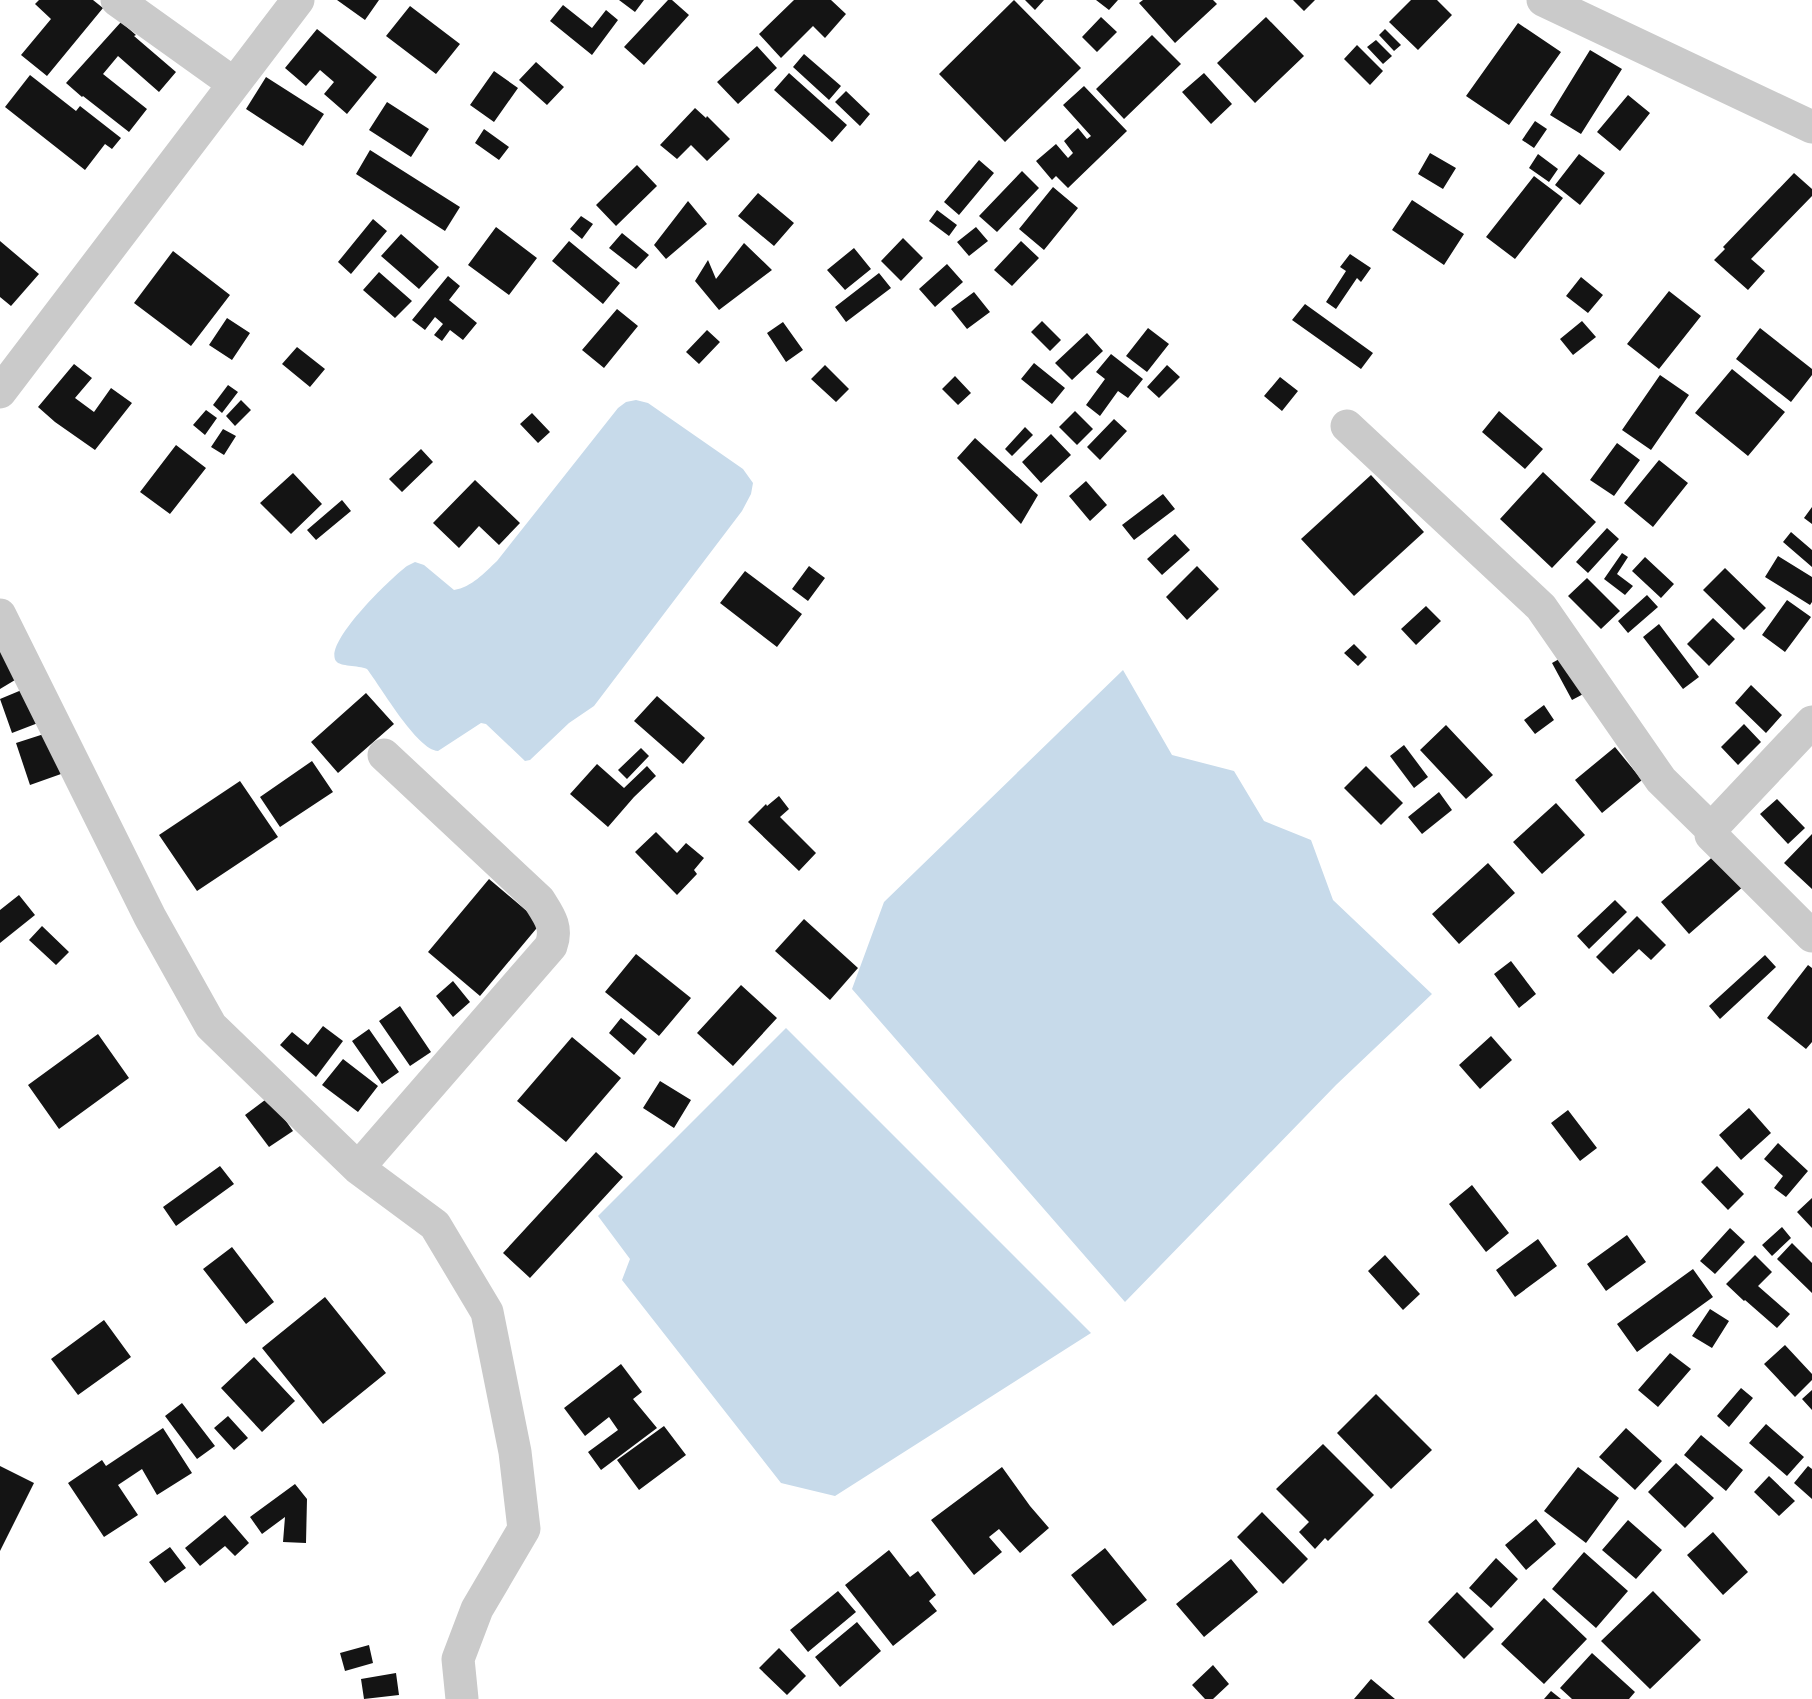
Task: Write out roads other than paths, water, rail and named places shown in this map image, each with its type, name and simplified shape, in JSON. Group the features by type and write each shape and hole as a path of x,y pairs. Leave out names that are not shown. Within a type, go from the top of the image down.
{"street":[{"path":"117,0 233,83"},
{"path":"0,392 297,0"},
{"path":"1543,0 1812,127"},
{"path":"1347,426 1541,607 1661,780 1711,829"},
{"path":"0,615 150,917 211,1026 358,1168 435,1224 487,1312 513,1440 524,1529 477,1609 458,1659 462,1699"},
{"path":"1812,722 1711,829 1711,835 1812,936"},
{"path":"358,1168 551,946 555,937 553,922 539,900 384,755"}],"water":[{"path":"636,400 648,403 743,469 753,483 751,494 742,511 594,706 569,723 530,760 525,761 486,724 481,723 438,751 429,748 410,729 367,669 336,661 335,652 340,640 375,596 407,566 415,562 424,565 454,590 477,579 497,561 618,408 626,402"},
{"path":"1123,670 1172,755 1234,771 1264,821 1311,840 1333,900 1432,994 1336,1085 1125,1302 852,989 884,902"},
{"path":"786,1028 1091,1333 835,1496 781,1483 622,1280 630,1259 598,1216"}]}
